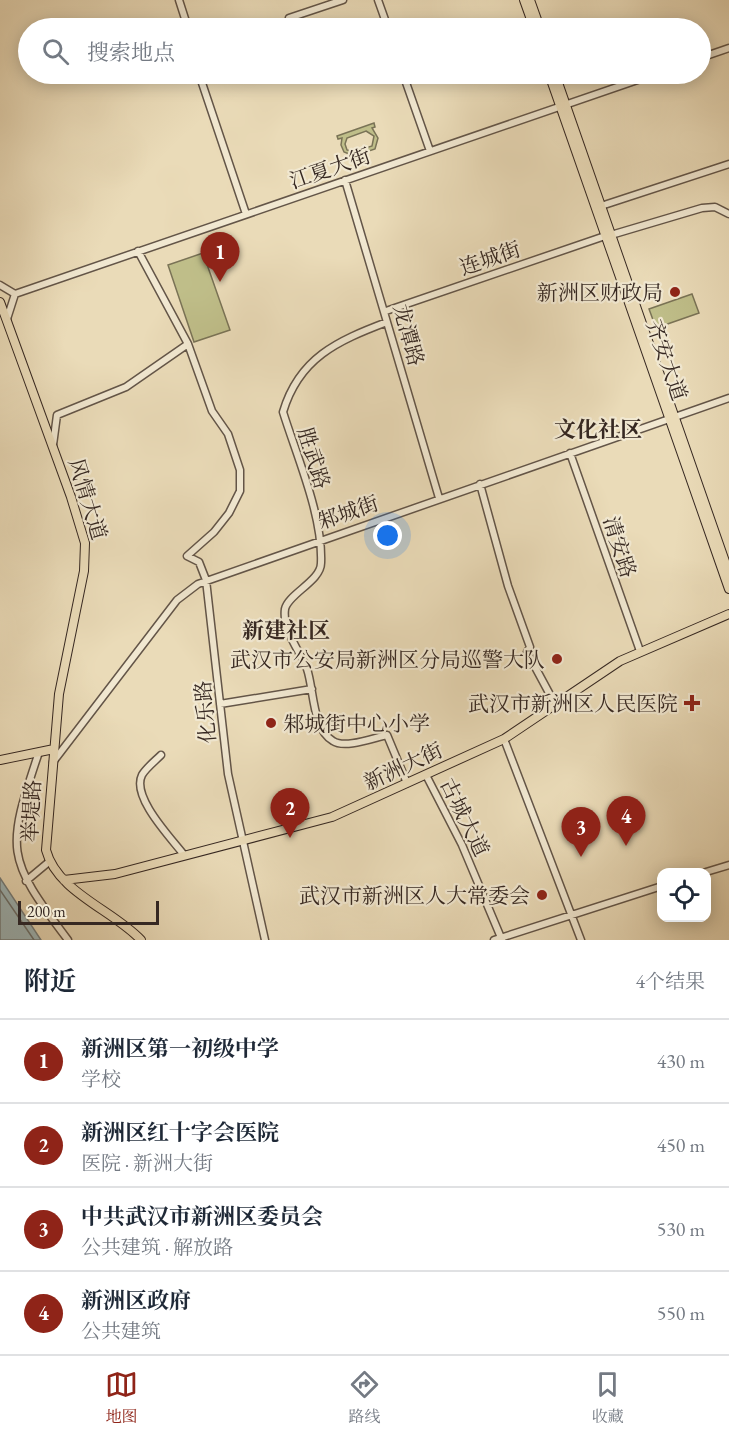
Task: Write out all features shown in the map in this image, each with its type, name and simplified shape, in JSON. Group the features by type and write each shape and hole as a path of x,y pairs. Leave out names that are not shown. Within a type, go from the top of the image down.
{"main road":[{"path":"524,0 530,18"},
{"path":"530,0 536,18"},
{"name":"齐安大道","path":"554,84 601,206 608,236"},
{"name":"齐安大道","path":"558,84 729,589"},
{"name":"风情大道","path":"0,302 82,528 86,550 84,571 59,694 54,749"},
{"name":"齐安大道","path":"671,418 729,573"},
{"name":"新洲大街","path":"64,880 115,874 319,822 504,739 593,676 640,651 729,614"},
{"path":"0,760 54,749"},
{"name":"举堤路","path":"54,749 46,846 50,861 64,880 120,921 141,940"}],"street":[{"path":"179,0 185,18"},
{"path":"289,18 343,0"},
{"path":"378,0 384,18"},
{"path":"711,54 729,48"},
{"path":"202,84 246,214"},
{"path":"407,84 430,151"},
{"name":"江夏大街","path":"15,294 625,84"},
{"path":"601,206 729,164"},
{"name":"龙潭路","path":"345,180 386,311 387,322 439,498"},
{"name":"连城街","path":"386,311 608,236 702,208 715,207 729,214"},
{"path":"138,251 188,344 212,411 230,438 241,478 238,496 225,519 187,556 199,562 206,580"},
{"path":"0,285 15,294 9,307 8,322"},
{"name":"胜武路","path":"387,322 312,360 300,374 285,404 283,412 320,540 320,569 287,604 285,611 292,637 306,668 319,720 329,738 342,744 387,735 407,783"},
{"path":"52,445 57,415 122,389 188,344"},
{"name":"邾城街","path":"52,763 177,600 192,587 206,580 729,398"},
{"name":"清安路","path":"570,453 640,651"},
{"path":"480,484 508,586 530,647 527,652 555,704"},
{"name":"化乐路","path":"206,580 229,781 265,940"},
{"path":"220,704 312,690"},
{"path":"504,739 581,940"},
{"path":"39,752 16,829 16,850 26,880 68,940"},
{"path":"161,754 143,773 141,790 151,812 184,855"},
{"name":"古城大道","path":"426,775 462,845 502,939"},
{"path":"26,880 50,861"},
{"path":"711,871 729,865"},
{"path":"494,940 657,888"}],"shaded area":[{"path":"374,123 375,127 372,128 378,138 375,149 354,156 344,152 341,145 342,138 338,139 337,136","holes":["366,131 374,136 372,146 354,152 347,150 345,144 347,138"]},
{"path":"203,253 230,330 194,342 168,265"},
{"path":"692,294 699,313 656,328 649,309"}],"water":[{"path":"0,878 41,940 0,940"}],"place":[{"name":"新洲区第一初级中学","path":"220,282"},
{"name":"新洲区财政局","path":"675,292"},
{"name":"武汉市公安局新洲区分局巡警大队","path":"557,659"},
{"name":"武汉市新洲区人民医院","path":"692,703"},
{"name":"邾城街中心小学","path":"271,723"},
{"name":"新洲区红十字会医院","path":"290,838"},
{"name":"新洲区政府","path":"626,846"},
{"name":"中共武汉市新洲区委员会","path":"581,857"},
{"name":"武汉市新洲区人大常委会","path":"542,895"}],"district":[{"name":"文化社区","path":"598,429"},
{"name":"新建社区","path":"286,630"}]}
